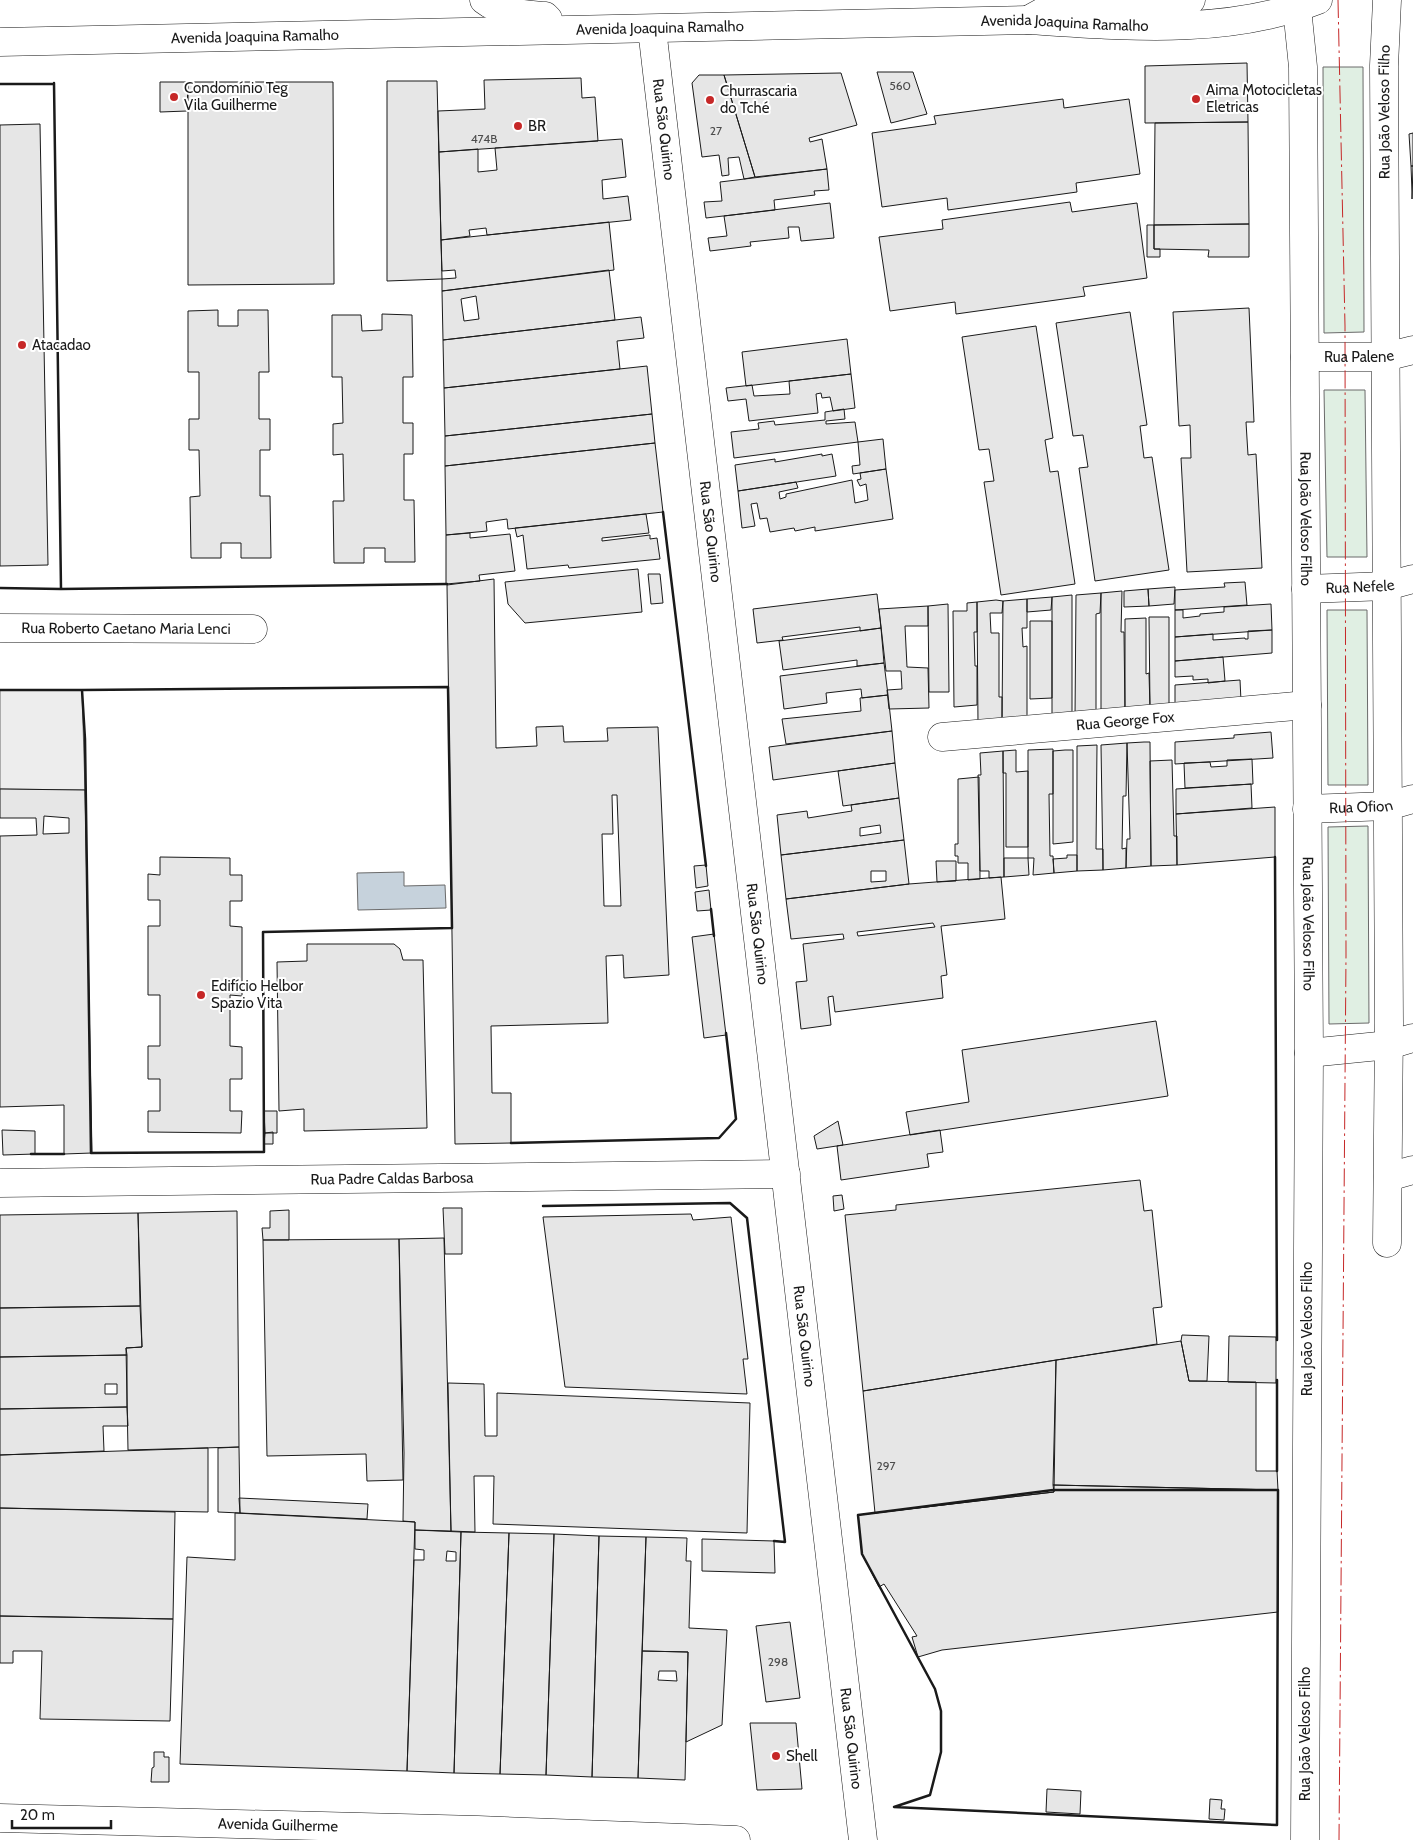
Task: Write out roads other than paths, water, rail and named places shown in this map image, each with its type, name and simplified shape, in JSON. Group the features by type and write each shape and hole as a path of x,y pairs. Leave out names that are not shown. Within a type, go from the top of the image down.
{"street":[{"path":"484,0 493,7 506,12 545,16 560,31"},
{"path":"1028,20 1064,0 1181,2 1191,0"},
{"name":"Rua João Veloso Filho","path":"1387,0 1384,66 1387,586 1400,802 1401,1042 1400,1173 1387,1243"},
{"name":"Avenida Joaquina Ramalho","path":"0,42 1028,20 1137,27 1195,26 1242,19 1307,4"},
{"name":"Rua João Veloso Filho","path":"1305,1840 1309,1053 1302,67 1307,4"},
{"name":"Rua São Quirino","path":"652,29 863,1840"},
{"name":"Rua Palene","path":"1305,357 1385,357 1413,350"},
{"name":"Rua Nefele","path":"1306,589 1387,586 1413,578"},
{"name":"Rua Roberto Caetano Maria Lenci","path":"0,628 253,629"},
{"name":"Rua George Fox","path":"942,737 1307,705"},
{"name":"Rua Ofion","path":"1307,809 1400,802"},
{"path":"1309,1053 1401,1042"},
{"name":"Rua Padre Caldas Barbosa","path":"0,1183 786,1174"},
{"name":"Avenida Guilherme","path":"0,1818 478,1830 736,1840"}],"place":[{"name":"Condomínio Teg Vila Guilherme","path":"174,97"},
{"name":"Aima Motocicletas Eletricas","path":"1196,99"},
{"name":"Churrascaria do Tché","path":"710,100"},
{"name":"BR","path":"518,126"},
{"name":"Atacadao","path":"22,345"},
{"name":"Edifício Helbor Spazio Vita","path":"201,995"},
{"name":"Shell","path":"776,1756"}]}
